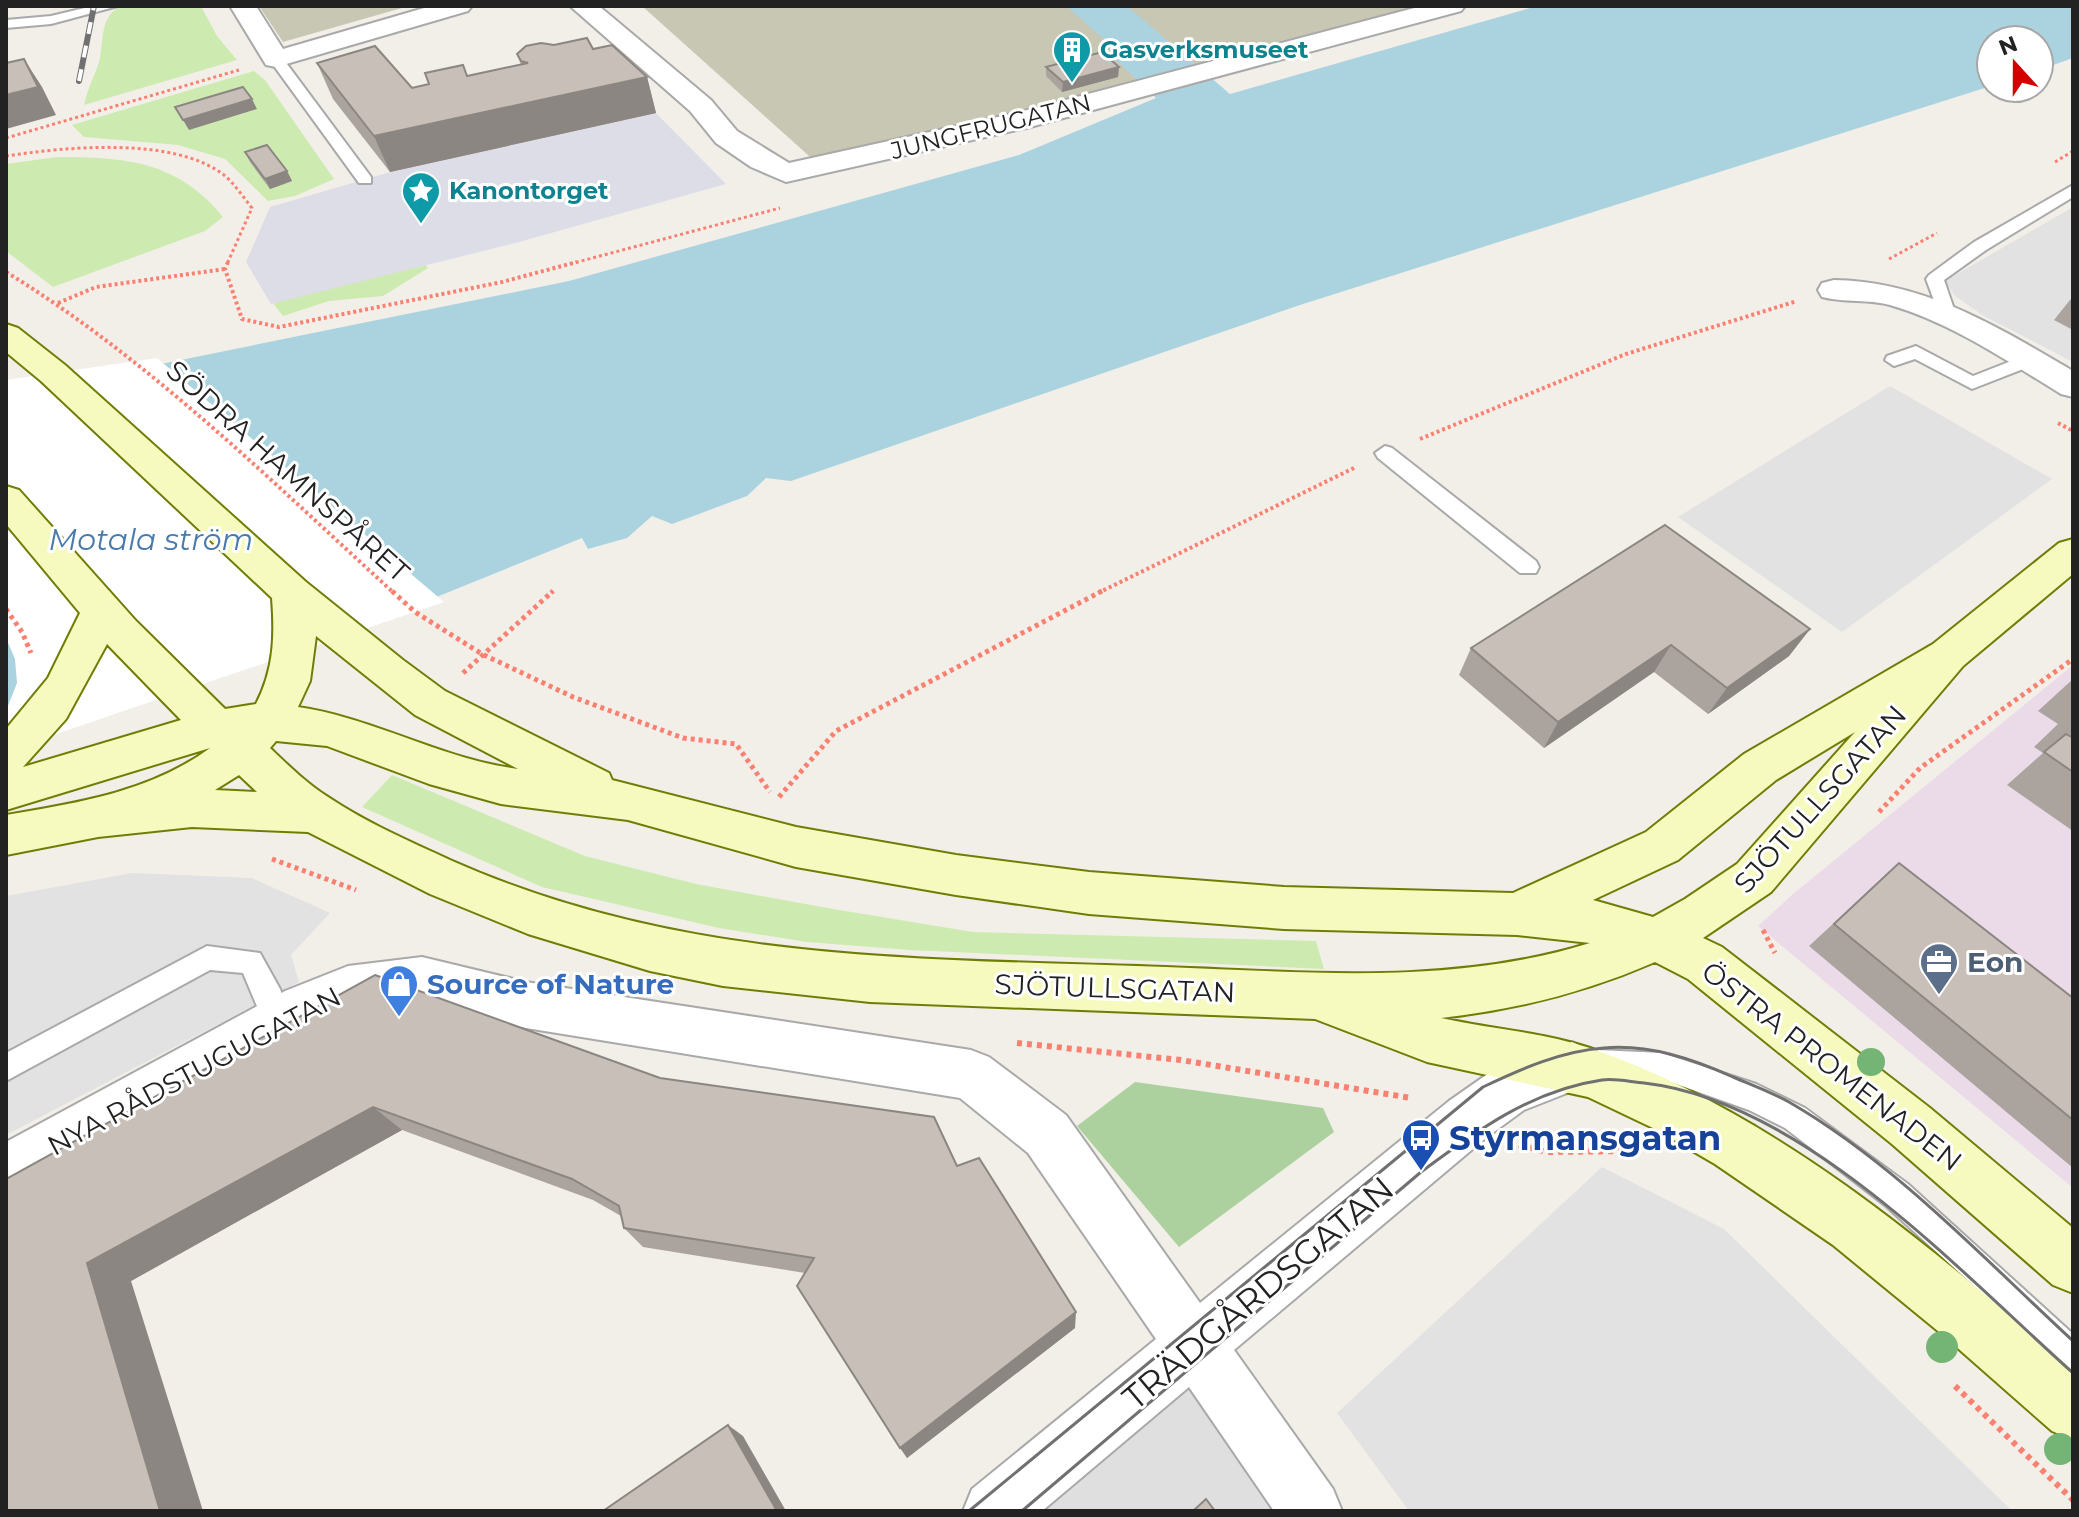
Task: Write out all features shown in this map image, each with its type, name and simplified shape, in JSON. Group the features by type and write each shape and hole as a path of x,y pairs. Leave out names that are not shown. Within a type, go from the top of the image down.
{"main road":[{"name":"SJÖTULLSGATAN","path":"6,335 53,373 292,593 343,637 430,703 628,801"},
{"path":"6,499 101,612 179,693 241,734"},
{"name":"SJÖTULLSGATAN","path":"6,791 241,734 330,729 429,766 501,785 628,801 796,847 956,875 1089,893 1284,908 1517,914 1662,846 1760,767 1948,655 2073,553"},
{"path":"98,818 177,791 241,734 288,686 296,653 297,620 292,593"},
{"path":"11,752 70,682 101,612"},
{"name":"SJÖTULLSGATAN","path":"241,734 314,813 397,857 470,890 580,930 752,968 834,978 1312,995 1454,992 1525,983 1658,940 1724,903 1754,878 1948,655"},
{"path":"6,835 98,818 192,808 314,813"},
{"name":"ÖSTRA PROMENADEN","path":"1517,914 1604,923 1658,940 1705,963 1799,1034 2073,1265"},
{"path":"1312,995 1376,1022 1457,1045 1572,1067 1605,1079 1696,1124 1825,1205 1954,1305 2073,1410"}],"street":[{"path":"243,6 276,59 459,6"},
{"name":"JUNGFRUGATAN","path":"583,6 701,106 710,124 759,160 786,173 935,141 1206,73 1452,6"},
{"path":"1834,290 1850,288 1911,301 2029,360 2073,386"},
{"name":"NYA RÅDSTUGUGATAN","path":"6,1171 277,1021 348,989 385,982 422,980 526,1005 971,1075 1047,1134 1194,1345"},
{"name":"TRÄDGÅRDSGATAN","path":"994,1511 1468,1119 1507,1091 1572,1067"},
{"path":"1194,1345 1311,1511"}],"lane":[{"path":"6,24 51,20 111,6"},
{"path":"276,59 365,180"},
{"path":"1948,318 1935,279 1980,246 2073,190"},
{"path":"1894,360 1916,352 1972,383 2029,360"},
{"path":"1385,453 1528,567"},
{"path":"6,1068 207,958 251,962 270,998 277,1021"},
{"path":"1572,1067 1607,1061 1662,1066 1756,1098 1795,1118 1897,1195 2073,1355"}],"path":[{"path":"6,138 276,59"},
{"path":"6,156 68,149 123,148 165,153 221,172 252,208 225,269 242,319 279,327 502,282 792,205"},
{"path":"57,303 96,287 225,269"},
{"name":"SÖDRA HAMNSPÅRET","path":"6,272 57,303 183,400 415,612 482,654 573,697 683,738 736,744"},
{"path":"776,801 836,731 1038,622 1385,453 1626,354 1834,290"},
{"path":"482,654 554,590"},
{"path":"1868,823 1920,768 2073,659"},
{"path":"1766,932 1776,921"}],"shaded area":[{"path":"259,6 409,6 283,42"},
{"path":"642,6 1423,6 828,173"},
{"name":"Kanontorget","path":"656,113 726,184 519,242 271,304 246,262 270,207 390,172"},
{"path":"2073,207 2073,362 1984,316 1955,296 1945,281"},
{"path":"1890,386 2052,479 1842,632 1678,517"},
{"path":"2073,665 2073,1188 1758,926"},
{"path":"132,873 252,878 330,913 291,955 299,982 6,1135 6,896"},
{"path":"1602,1167 1724,1229 2012,1511 1409,1511 1337,1413"},
{"path":"1194,1345 1311,1511 994,1511"}],"green space":[{"path":"124,6 201,6 217,36 237,60 84,105 100,60 106,23 115,10"},
{"path":"254,71 265,80 334,179 295,196 268,201 225,159 178,145 84,137 72,125"},
{"path":"57,157 128,161 169,173 206,198 223,217 205,231 53,287 6,251 6,164"},
{"path":"421,259 428,268 383,296 329,301 283,316 262,289"},
{"path":"392,775 585,856 696,884 973,932 1316,941 1324,969 910,950 807,942 719,928 542,887 362,807"},
{"path":"1135,1082 1323,1108 1334,1132 1179,1247 1077,1126"}],"water":[{"path":"1066,6 1127,6 1230,94 1537,6 2073,6 2073,58 2055,64 2055,24 1975,24 1975,91 1300,305 791,481 766,478 747,496 672,524 652,516 627,538 588,549 582,538 439,596 6,743 6,386 166,363 569,281 1019,155 1156,98 1115,59 1122,55"}],"pier":[{"name":"Motala ström","path":"157,358 444,602 6,751 6,711 17,683 15,659 6,638 6,380"}],"building":[{"path":"587,38 593,49 612,45 647,77 374,136 317,63 375,46 412,88 429,84 425,73 463,65 467,76 528,63 521,61 517,54 526,46 541,43 554,45"},
{"path":"1102,52 1119,67 1063,82 1046,67"},
{"path":"24,59 38,87 6,95 6,63"},
{"path":"243,87 252,99 183,120 175,107"},
{"path":"267,145 287,171 265,179 245,152"},
{"path":"1665,525 1810,629 1727,688 1671,645 1558,722 1471,648"},
{"path":"2066,734 2073,738 2073,772 2044,752"},
{"path":"1899,863 2073,998 2073,1120 1834,924"},
{"path":"375,975 660,1078 934,1117 957,1166 979,1158 1076,1312 900,1448 797,1286 814,1258 624,1228 619,1206 572,1179 373,1107 87,1263 160,1511 6,1511 6,1179"},
{"path":"728,1425 777,1511 603,1511"},
{"path":"1206,1499 1215,1511 1193,1511"}],"tram line":[{"path":"969,1511 1483,1087 1542,1062 1588,1050 1621,1047 1670,1054 1718,1070 1789,1102 1866,1154 1902,1183 2073,1341"},
{"path":"1022,1511 1421,1172 1506,1114 1552,1093 1602,1080 1644,1083 1703,1096 1762,1121 1819,1156 1875,1196 1929,1241 2073,1373"}],"railway":[{"path":"79,81 94,6"}],"place":[{"name":"Gasverksmuseet","path":"1072,84"},
{"name":"Kanontorget","path":"421,225"},
{"name":"Eon","path":"1939,996"},
{"name":"Source of Nature","path":"399,1018"},
{"name":"Styrmansgatan","path":"1421,1172"}]}
